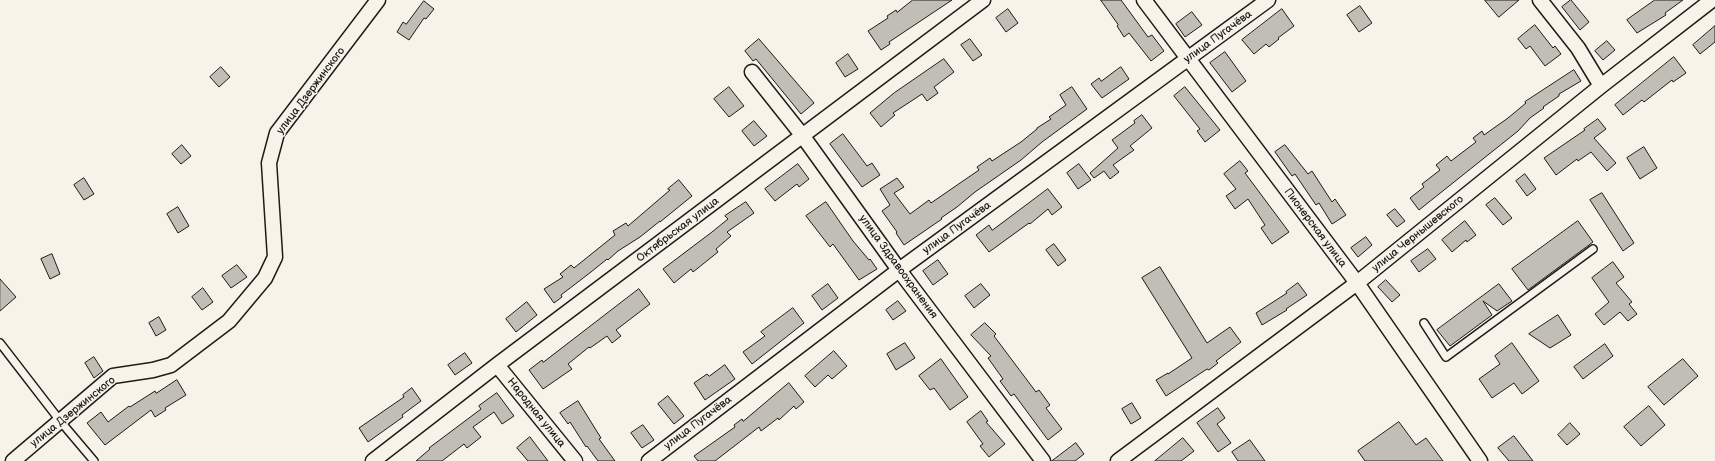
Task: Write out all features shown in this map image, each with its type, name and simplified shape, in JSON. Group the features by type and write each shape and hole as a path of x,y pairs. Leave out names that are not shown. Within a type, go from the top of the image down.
{"street":[{"name":"улица Дзержинского","path":"13,461 61,422 113,376 154,370 171,365 229,321 265,278 275,258 269,163 277,133 378,0"},
{"name":"Октябрьская улица","path":"373,461 983,0"},
{"name":"Пионерская улица","path":"1144,0 1356,283 1480,461"},
{"name":"улица Пугачёва","path":"649,461 899,270 1268,0"},
{"path":"1540,0 1578,48 1601,86"},
{"name":"улица Чернышевского","path":"1118,461 1356,283 1601,86 1712,0"},
{"name":"улица Здравоохранения","path":"752,72 802,136 899,270 1043,461"},
{"name":"Народная улица","path":"497,366 575,461"}],"lane":[{"path":"1424,323 1446,357 1593,250"},
{"path":"0,343 61,422 94,461"}],"building":[{"path":"913,0 952,0 889,42 890,44 881,50 868,31 888,18 887,16 896,10 897,12"},
{"path":"1101,0 1121,0 1148,37 1152,35 1164,51 1151,61 1129,33 1124,37 1117,26 1118,25"},
{"path":"1485,0 1519,0 1499,17"},
{"path":"1571,0 1589,22 1580,30 1562,7"},
{"path":"1655,0 1683,0 1665,13 1666,15 1637,33 1627,20"},
{"path":"424,1 434,9 426,19 424,18 409,40 397,32 403,22 406,24"},
{"path":"1360,6 1372,23 1359,32 1347,15"},
{"path":"1008,9 1018,23 1006,32 996,18"},
{"path":"1282,9 1294,26 1269,47 1266,44 1254,54 1242,40"},
{"path":"1192,12 1202,25 1185,37 1176,24"},
{"path":"1535,25 1553,48 1555,46 1561,54 1545,66 1530,46 1526,49 1518,39"},
{"path":"1715,26 1715,42 1700,54 1693,45"},
{"path":"759,39 814,103 801,114 756,59 753,61 745,51"},
{"path":"970,39 982,55 973,61 961,45"},
{"path":"1607,41 1615,50 1603,60 1595,51"},
{"path":"1225,52 1246,81 1232,92 1210,63"},
{"path":"848,54 858,69 845,77 836,63"},
{"path":"1674,57 1686,73 1673,82 1672,80 1644,102 1642,100 1623,115 1615,105"},
{"path":"944,59 954,72 934,87 938,93 927,101 922,94 893,113 895,115 881,127 870,113 894,93"},
{"path":"221,67 230,77 219,87 210,77"},
{"path":"1121,67 1129,79 1102,98 1091,84 1099,78 1101,81"},
{"path":"1574,70 1581,81 1559,94 1559,96 1530,118 1518,131 1419,210 1410,198 1424,187 1422,184 1440,170 1436,165 1447,156 1451,161 1476,142 1473,138 1482,131 1484,135 1508,118 1526,103 1525,102"},
{"path":"729,87 744,106 729,117 714,99"},
{"path":"1072,87 1087,109 1042,142 1021,160 975,192 941,218 942,219 904,245 882,211 890,205 880,189 897,178 904,187 894,193 910,214 929,200 931,203 979,170 977,167 990,158 992,161 1021,142 1037,128 1051,119 1049,117 1066,105 1060,95"},
{"path":"1185,87 1220,130 1205,142 1197,131 1200,129 1174,96"},
{"path":"1142,115 1152,128 1130,146 1134,150 1113,165 1119,172 1110,179 1104,171 1094,178 1090,173 1118,148 1112,140 1135,123 1134,121"},
{"path":"1598,119 1606,129 1594,138 1616,163 1607,171 1591,152 1578,161 1577,159 1556,175 1544,158 1585,130 1584,129"},
{"path":"754,121 767,136 754,146 742,131"},
{"path":"843,134 867,166 872,163 880,175 862,187 830,144"},
{"path":"182,145 191,156 181,164 172,154"},
{"path":"1285,145 1308,174 1312,171 1332,202 1335,199 1346,215 1332,224 1319,203 1316,205 1295,174 1292,176 1275,152"},
{"path":"1644,147 1657,168 1640,179 1627,158"},
{"path":"1240,161 1248,171 1245,173 1289,232 1272,244 1261,228 1265,225 1248,199 1235,209 1226,196 1236,189 1224,174"},
{"path":"798,164 809,179 799,187 797,184 775,201 765,189"},
{"path":"1079,164 1091,180 1078,189 1067,173"},
{"path":"1525,174 1536,189 1527,196 1516,181"},
{"path":"84,178 94,194 84,200 74,185"},
{"path":"679,180 692,196 640,237 618,251 608,260 607,259 561,295 562,297 554,303 544,289 563,277 560,274 571,265 574,268 615,235 613,231 626,223 628,226 670,190 668,189"},
{"path":"1048,189 1062,207 1052,215 1048,209 1030,224 1029,223 989,252 976,235 989,225 992,230"},
{"path":"1602,193 1634,243 1623,251 1590,200"},
{"path":"1495,198 1512,218 1503,225 1486,205"},
{"path":"746,202 754,213 727,232 731,236 716,249 718,252 693,272 691,269 674,283 663,269 728,219 725,216"},
{"path":"826,202 853,241 877,269 859,280 833,244 830,247 806,216"},
{"path":"178,207 189,226 178,233 167,214"},
{"path":"1395,209 1405,221 1397,227 1387,215"},
{"path":"1465,221 1476,235 1467,242 1466,240 1452,252 1442,240"},
{"path":"1578,221 1593,242 1528,290 1512,269"},
{"path":"1366,237 1372,245 1358,257 1351,248"},
{"path":"1054,244 1066,260 1058,266 1046,250"},
{"path":"1428,249 1436,259 1419,272 1411,261"},
{"path":"52,254 60,274 50,279 41,259"},
{"path":"938,260 948,274 933,285 923,271"},
{"path":"1613,262 1624,277 1616,283 1632,302 1629,304 1637,314 1628,321 1620,312 1604,325 1595,314 1609,302 1592,278"},
{"path":"237,265 247,277 231,288 222,276"},
{"path":"1160,267 1207,343 1230,327 1241,342 1216,361 1218,363 1209,370 1207,369 1166,396 1156,380 1192,358 1142,278"},
{"path":"0,279 16,297 0,311"},
{"path":"1386,280 1400,295 1392,302 1378,287"},
{"path":"1298,283 1307,295 1286,309 1287,310 1262,325 1256,313 1287,293 1286,292"},
{"path":"828,284 838,298 822,310 812,296"},
{"path":"981,284 990,295 974,308 965,296"},
{"path":"1499,284 1512,301 1497,311 1483,301 1492,315 1450,346 1437,330"},
{"path":"203,288 213,302 202,310 192,297"},
{"path":"639,289 650,304 616,330 621,336 612,343 607,336 590,348 589,347 568,364 572,369 543,389 529,370 542,360 543,362"},
{"path":"898,301 906,311 893,320 886,310"},
{"path":"527,302 537,315 516,332 506,319"},
{"path":"793,308 804,323 752,364 743,352 765,336 761,332"},
{"path":"1558,315 1571,335 1550,348 1529,334"},
{"path":"159,317 166,330 156,336 149,323"},
{"path":"985,323 996,334 994,336 1036,392 1039,390 1050,405 1046,408 1062,429 1048,440 1014,394 1011,396 1000,381 1003,379 988,358 991,356 971,335"},
{"path":"905,343 915,358 896,370 887,354"},
{"path":"1512,343 1539,381 1522,394 1514,383 1492,398 1479,379 1500,364 1495,356"},
{"path":"1605,344 1613,356 1583,379 1574,367"},
{"path":"834,351 847,366 832,379 828,375 815,387 805,376"},
{"path":"465,353 472,363 455,375 448,365"},
{"path":"94,357 103,371 94,378 85,363"},
{"path":"941,359 968,397 950,410 934,388 930,390 919,376"},
{"path":"1683,359 1698,376 1664,405 1648,387"},
{"path":"725,365 735,379 705,400 694,383 707,374 709,376"},
{"path":"177,380 186,395 165,408 166,410 155,417 151,410 105,445 87,423 101,412 108,422 129,406 130,407 155,391 156,393"},
{"path":"789,383 804,402 796,409 794,406 779,420 778,418 761,431 759,427 715,461 698,461 694,456 735,427 734,425 742,419 743,421"},
{"path":"412,388 421,401 402,415 403,417 368,442 359,428 404,397 403,395"},
{"path":"497,393 514,416 502,424 494,412 473,427 481,437 467,448 464,444 442,461 416,461 430,449 429,448 481,409 479,406"},
{"path":"668,396 684,416 674,424 658,404"},
{"path":"578,401 601,438 599,439 615,461 598,461 587,446 586,447 570,422 568,424 560,413"},
{"path":"1132,403 1141,418 1131,424 1122,409"},
{"path":"1649,406 1665,425 1641,446 1624,427"},
{"path":"1218,408 1225,418 1217,424 1231,443 1218,452 1197,423"},
{"path":"981,411 988,421 986,422 1005,444 989,457 980,446 983,444 967,422"},
{"path":"1399,422 1416,445 1426,438 1443,461 1365,461 1358,451"},
{"path":"1570,423 1580,434 1567,445 1558,435"},
{"path":"643,425 654,440 642,448 631,433"},
{"path":"1514,436 1533,461 1509,461 1498,448"},
{"path":"530,437 548,461 528,461 517,448"},
{"path":"1183,438 1194,451 1181,461 1155,461"},
{"path":"1250,440 1265,461 1238,461 1232,452"},
{"path":"1076,443 1084,454 1075,461 1052,461"}]}
